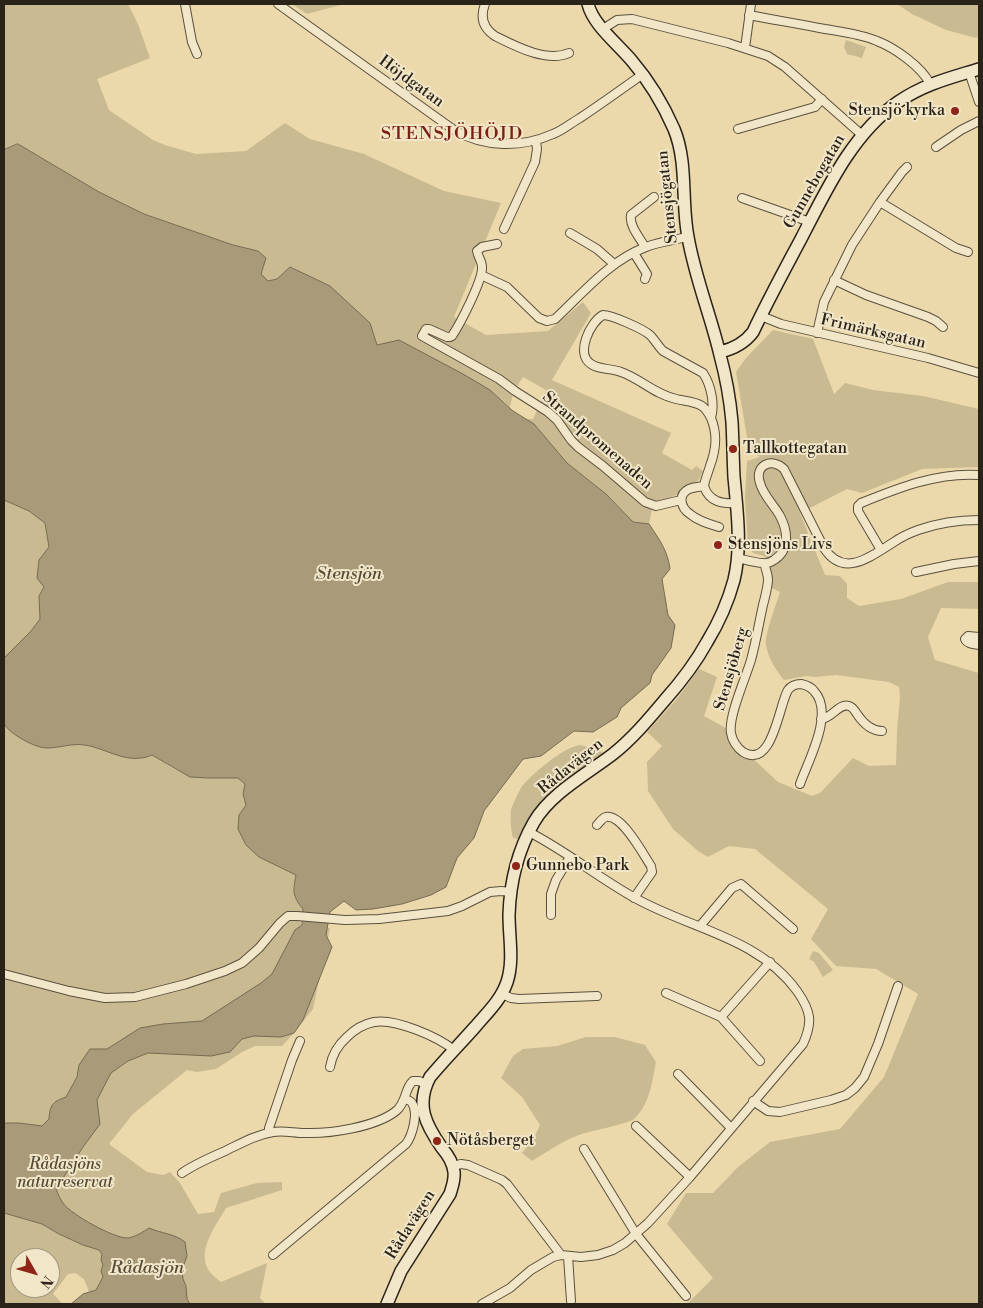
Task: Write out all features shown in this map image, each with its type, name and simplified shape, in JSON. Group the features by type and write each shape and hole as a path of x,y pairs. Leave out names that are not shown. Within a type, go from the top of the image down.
{"street":[{"path":"185,4 194,48 197,54"},
{"name":"Höjdgatan","path":"278,4 463,135 500,145 518,144 555,133 643,74"},
{"path":"485,4 482,15 483,21 489,32 495,36 534,53 547,56 563,56 569,53"},
{"name":"Stensjögatan","path":"588,4 593,18 643,74 660,101 674,129 682,157 683,199 688,236 699,285 720,352"},
{"path":"744,48 750,4"},
{"path":"750,15 861,35 879,41 911,62 930,84"},
{"path":"604,29 617,20 632,18 728,43 768,56 777,61 862,135"},
{"path":"974,70 979,102"},
{"name":"Gunnebogatan","path":"720,352 734,348 747,340 753,332 810,222 844,162 862,135 896,103 930,84 974,70"},
{"path":"738,129 815,107 822,99"},
{"path":"936,147 961,130 979,121"},
{"path":"504,229 535,162 538,149 536,140"},
{"path":"817,333 824,302 852,245 880,202 902,172 908,167"},
{"path":"645,247 631,224 630,218 631,215 654,197"},
{"path":"742,198 810,222"},
{"path":"880,202 956,248 968,252"},
{"path":"570,232 597,249 614,264"},
{"path":"497,244 482,247 477,252 482,268 481,275 507,287 539,318 547,321 556,319 614,264 645,247 688,236"},
{"path":"634,252 647,274 645,279"},
{"name":"Strandpromenaden","path":"481,275 469,304 452,336 448,337 429,329 426,329 422,336 499,379 515,392 548,412 557,420 578,447 645,502 656,506 681,500"},
{"path":"834,280 866,295 928,316 942,327"},
{"path":"711,418 714,409 712,396 706,378 702,373 663,351 650,334 607,315 598,318 589,330 585,342 585,355 590,364 622,372 659,394 703,406 715,426 716,448 704,486 708,495 717,502 737,504"},
{"name":"Frimärksgatan","path":"761,316 781,324 928,358 979,373"},
{"name":"Rådavägen","path":"426,1084 438,1067 489,1011 502,994 506,985 510,962 509,916 511,892 516,866 529,832 539,815 558,796 614,753 643,726 696,662 723,610 734,578 737,558 737,504 730,407 720,352"},
{"path":"737,558 765,564 771,562 782,553 786,542 786,534 781,517 761,488 758,477 761,469 770,464 778,464 784,469 829,556 845,564 852,564 868,558 896,540 918,530 947,522 979,520"},
{"path":"881,550 858,511 858,506 861,503 895,489 918,483 951,476 979,475"},
{"path":"704,486 686,490 681,500 688,514 719,527"},
{"path":"916,572 979,561"},
{"name":"Stensjöberg","path":"765,564 768,579 767,586 751,659 730,730 739,748 744,752 751,754 761,752 772,737 788,690 795,685 803,684 808,686 817,694 821,706 822,719 816,744 800,784"},
{"path":"979,637 968,636 964,639 968,643 979,645"},
{"path":"822,719 828,718 839,708 849,706 871,728 882,732"},
{"path":"597,825 606,817 618,820 626,828 651,866 652,872 634,898"},
{"path":"482,1304 510,1288 531,1270 553,1257 598,1255 613,1250 636,1234 690,1176 803,1044 810,1026 810,1015 807,1006 784,975 770,962 740,944 634,898 529,832"},
{"path":"551,915 551,894 556,880 570,857"},
{"path":"700,926 732,888 741,884 793,929"},
{"path":"4,974 69,991 105,998 135,997 186,984 225,971 242,963 259,948 283,919 288,916 379,919 448,911 490,892 511,892"},
{"path":"721,1017 770,962"},
{"path":"753,1101 768,1111 780,1112 831,1100 846,1095 855,1088 864,1077 878,1044 898,986"},
{"path":"666,993 721,1017 760,1061"},
{"path":"502,994 519,999 597,996"},
{"path":"330,1067 334,1054 342,1042 359,1028 374,1022 391,1022 406,1026 435,1038 454,1050"},
{"path":"269,1133 288,1070 300,1041"},
{"path":"678,1074 731,1128"},
{"path":"182,1173 192,1166 260,1135 280,1131 302,1134 321,1133 363,1125 386,1118 400,1107 412,1081 420,1082 426,1084 423,1100 424,1114 429,1128 453,1166 468,1165 507,1184 565,1256 572,1301"},
{"path":"273,1255 406,1144 412,1132 414,1107 412,1103 405,1099"},
{"path":"636,1126 690,1176"},
{"path":"584,1149 636,1234 686,1296"},
{"name":"Rådavägen","path":"386,1304 401,1271 450,1194 454,1179 453,1166"}],"green space":[{"path":"4,4 128,4 138,24 150,58 97,79 109,110 153,140 196,154 246,151 285,123 310,139 364,154 444,191 501,203 454,317 486,335 548,331 583,302 591,313 552,380 671,433 662,453 692,470 696,466 703,471 698,481 690,484 676,495 653,504 649,524 633,522 606,494 567,463 534,424 526,419 533,419 538,408 513,394 510,407 490,390 377,345 370,323 277,279 268,281 261,274 257,251 233,245 144,214 99,192 18,144 4,150","holes":["523,377 546,390 541,403 516,388"]},
{"path":"292,4 344,4 307,14"},
{"path":"897,4 979,4 979,36 976,38 946,30 912,14"},
{"path":"846,40 866,47 862,58 847,54 844,47"},
{"path":"773,330 813,339 834,394 845,383 873,390 923,396 979,409 979,467 922,469 862,493 847,489 800,513 825,575 840,576 847,584 847,598 859,606 901,599 948,582 979,582 979,609 941,608 928,637 935,660 979,673 979,1304 687,1304 713,1278 667,1224 686,1193 713,1193 738,1167 770,1142 840,1129 884,1077 918,994 876,969 836,966 811,939 828,909 755,849 729,846 708,857 698,851 673,829 648,791 647,762 662,746 647,732 676,700 699,669 717,677 704,716 734,735 735,742 778,782 812,796 820,793 853,758 869,766 896,765 899,687 889,682 836,675 806,676 784,680 773,664 767,650 767,634 780,592 772,588 771,569 764,556 753,553 748,545 745,497 747,461 760,457 749,449 736,372 746,358"},
{"path":"4,500 29,511 45,523 49,547 44,587 39,596 40,619 31,631 4,658"},
{"name":"Rådasjöns naturreservat","path":"4,724 6,728 45,748 68,744 85,745 142,758 152,755 175,769 209,778 238,778 245,784 243,794 246,805 239,815 280,867 296,875 294,893 303,909 301,926 330,928 313,1009 282,1046 255,1046 216,1069 197,1072 187,1070 133,1114 109,1144 147,1172 163,1175 170,1172 180,1183 198,1214 214,1212 221,1193 257,1183 282,1182 282,1190 226,1208 213,1230 206,1247 206,1263 209,1271 221,1282 267,1263 260,1298 266,1304 72,1304 97,1291 104,1278 107,1256 101,1246 82,1240 4,1124","holes":["164,1024 107,1049 140,1028"]},
{"path":"580,745 597,749 605,754 527,824 519,839 513,838 511,810 523,785 557,755"},
{"path":"813,951 819,953 833,970 823,977 814,962 809,959"},
{"path":"586,1037 615,1037 645,1045 656,1062 652,1085 644,1107 630,1121 573,1137 532,1161 522,1153 534,1138 540,1125 522,1097 501,1078 513,1056 523,1049 557,1046"},
{"path":"4,1213 42,1224 83,1245 99,1250 102,1254 101,1260 103,1265 101,1271 103,1277 96,1290 89,1292 84,1279 75,1273 68,1274 60,1285 60,1248 10,1248 10,1298 57,1298 63,1304 4,1304"}],"water":[{"name":"Stensjön","path":"18,144 99,192 144,214 233,245 258,251 266,258 261,274 268,281 277,279 290,267 330,286 370,323 377,345 399,340 490,390 513,411 534,424 567,463 606,494 633,522 649,524 660,540 670,569 662,579 668,615 675,625 671,648 652,675 650,683 621,708 617,717 593,732 574,731 541,756 523,759 484,811 474,838 457,858 446,887 431,895 402,904 373,909 356,910 344,901 330,912 326,935 332,947 303,1020 294,1033 281,1037 254,1036 242,1039 230,1052 211,1056 148,1053 128,1061 111,1073 97,1100 100,1124 56,1189 67,1208 113,1235 128,1238 149,1228 172,1235 185,1242 187,1256 182,1270 187,1299 190,1304 71,1304 83,1294 96,1290 103,1277 101,1271 103,1265 101,1260 102,1254 99,1250 83,1245 42,1224 4,1213 4,1123 42,1126 49,1119 50,1110 53,1105 66,1097 77,1077 79,1065 90,1049 107,1049 140,1028 202,1021 261,983 272,974 295,930 302,925 303,909 294,893 296,875 259,857 246,845 238,829 239,815 246,805 243,794 245,784 238,778 190,777 152,755 142,758 127,758 85,745 42,747 17,736 4,724 4,658 31,631 40,619 39,596 44,587 37,578 39,560 49,547 45,523 29,511 4,500 4,150"}],"place":[{"name":"Stensjö kyrka","path":"955,111"},
{"name":"Tallkottegatan","path":"733,449"},
{"name":"Stensjöns Livs","path":"718,545"},
{"name":"Gunnebo Park","path":"516,866"},
{"name":"Nötåsberget","path":"437,1141"}],"district":[{"name":"STENSJÖHÖJD","path":"452,135"}],"water label":[{"name":"Rådasjön","path":"147,1269"}]}
